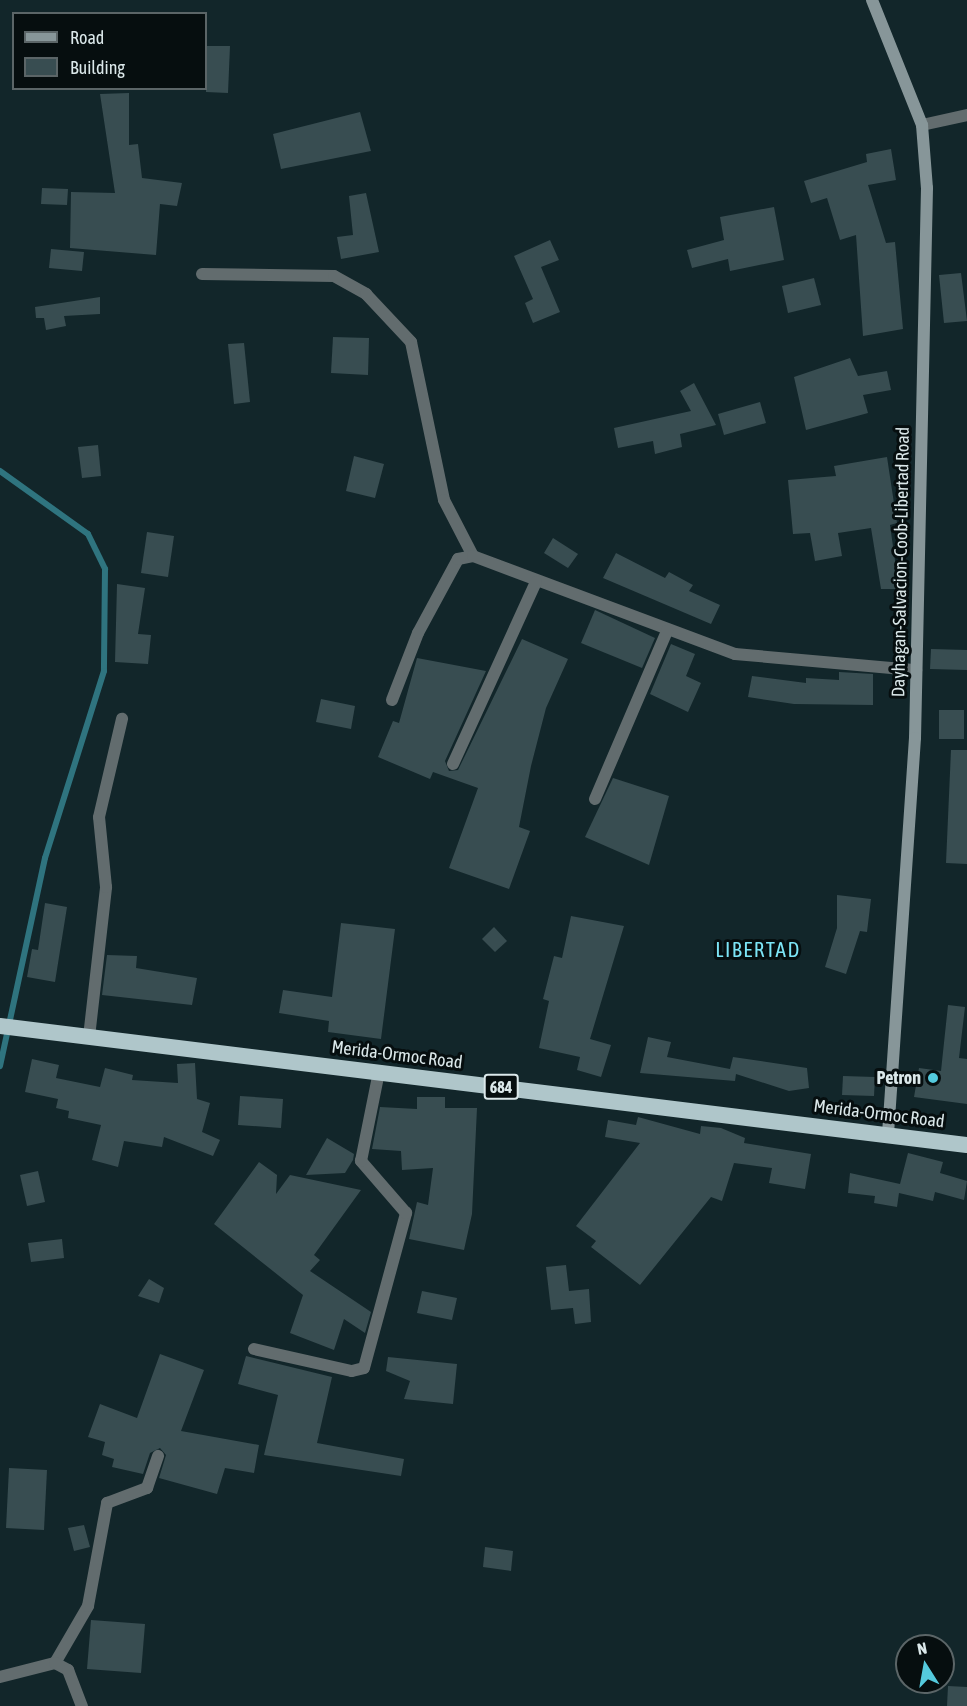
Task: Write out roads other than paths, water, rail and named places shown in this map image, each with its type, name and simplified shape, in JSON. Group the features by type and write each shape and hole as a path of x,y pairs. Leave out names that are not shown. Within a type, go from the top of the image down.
{"highway":[{"name":"Merida-Ormoc Road","path":"0,1026 967,1145"}],"main road":[{"name":"Dayhagan-Salvacion-Coob-Libertad Road","path":"872,0 922,125 927,188 916,670 888,1135"}],"street":[{"path":"922,125 967,115"},
{"path":"202,274 334,276 366,294 411,342 444,500 473,556"},
{"path":"392,700 418,633 458,559 473,556 666,631 735,654 916,670"},
{"path":"453,764 536,582"},
{"path":"595,799 666,631"},
{"path":"89,1037 106,887 99,817 122,719"},
{"path":"254,1349 352,1371 364,1368 406,1213 361,1161 380,1072"},
{"path":"55,1663 88,1606 107,1503 147,1488 158,1456"},
{"path":"0,1677 55,1663 68,1670 82,1706"}],"waterway":[{"path":"0,471 88,534 105,569 104,671 45,858 0,1066"}],"place":[{"name":"Petron","path":"933,1078"}],"district":[{"name":"LIBERTAD","path":"758,949"}]}
